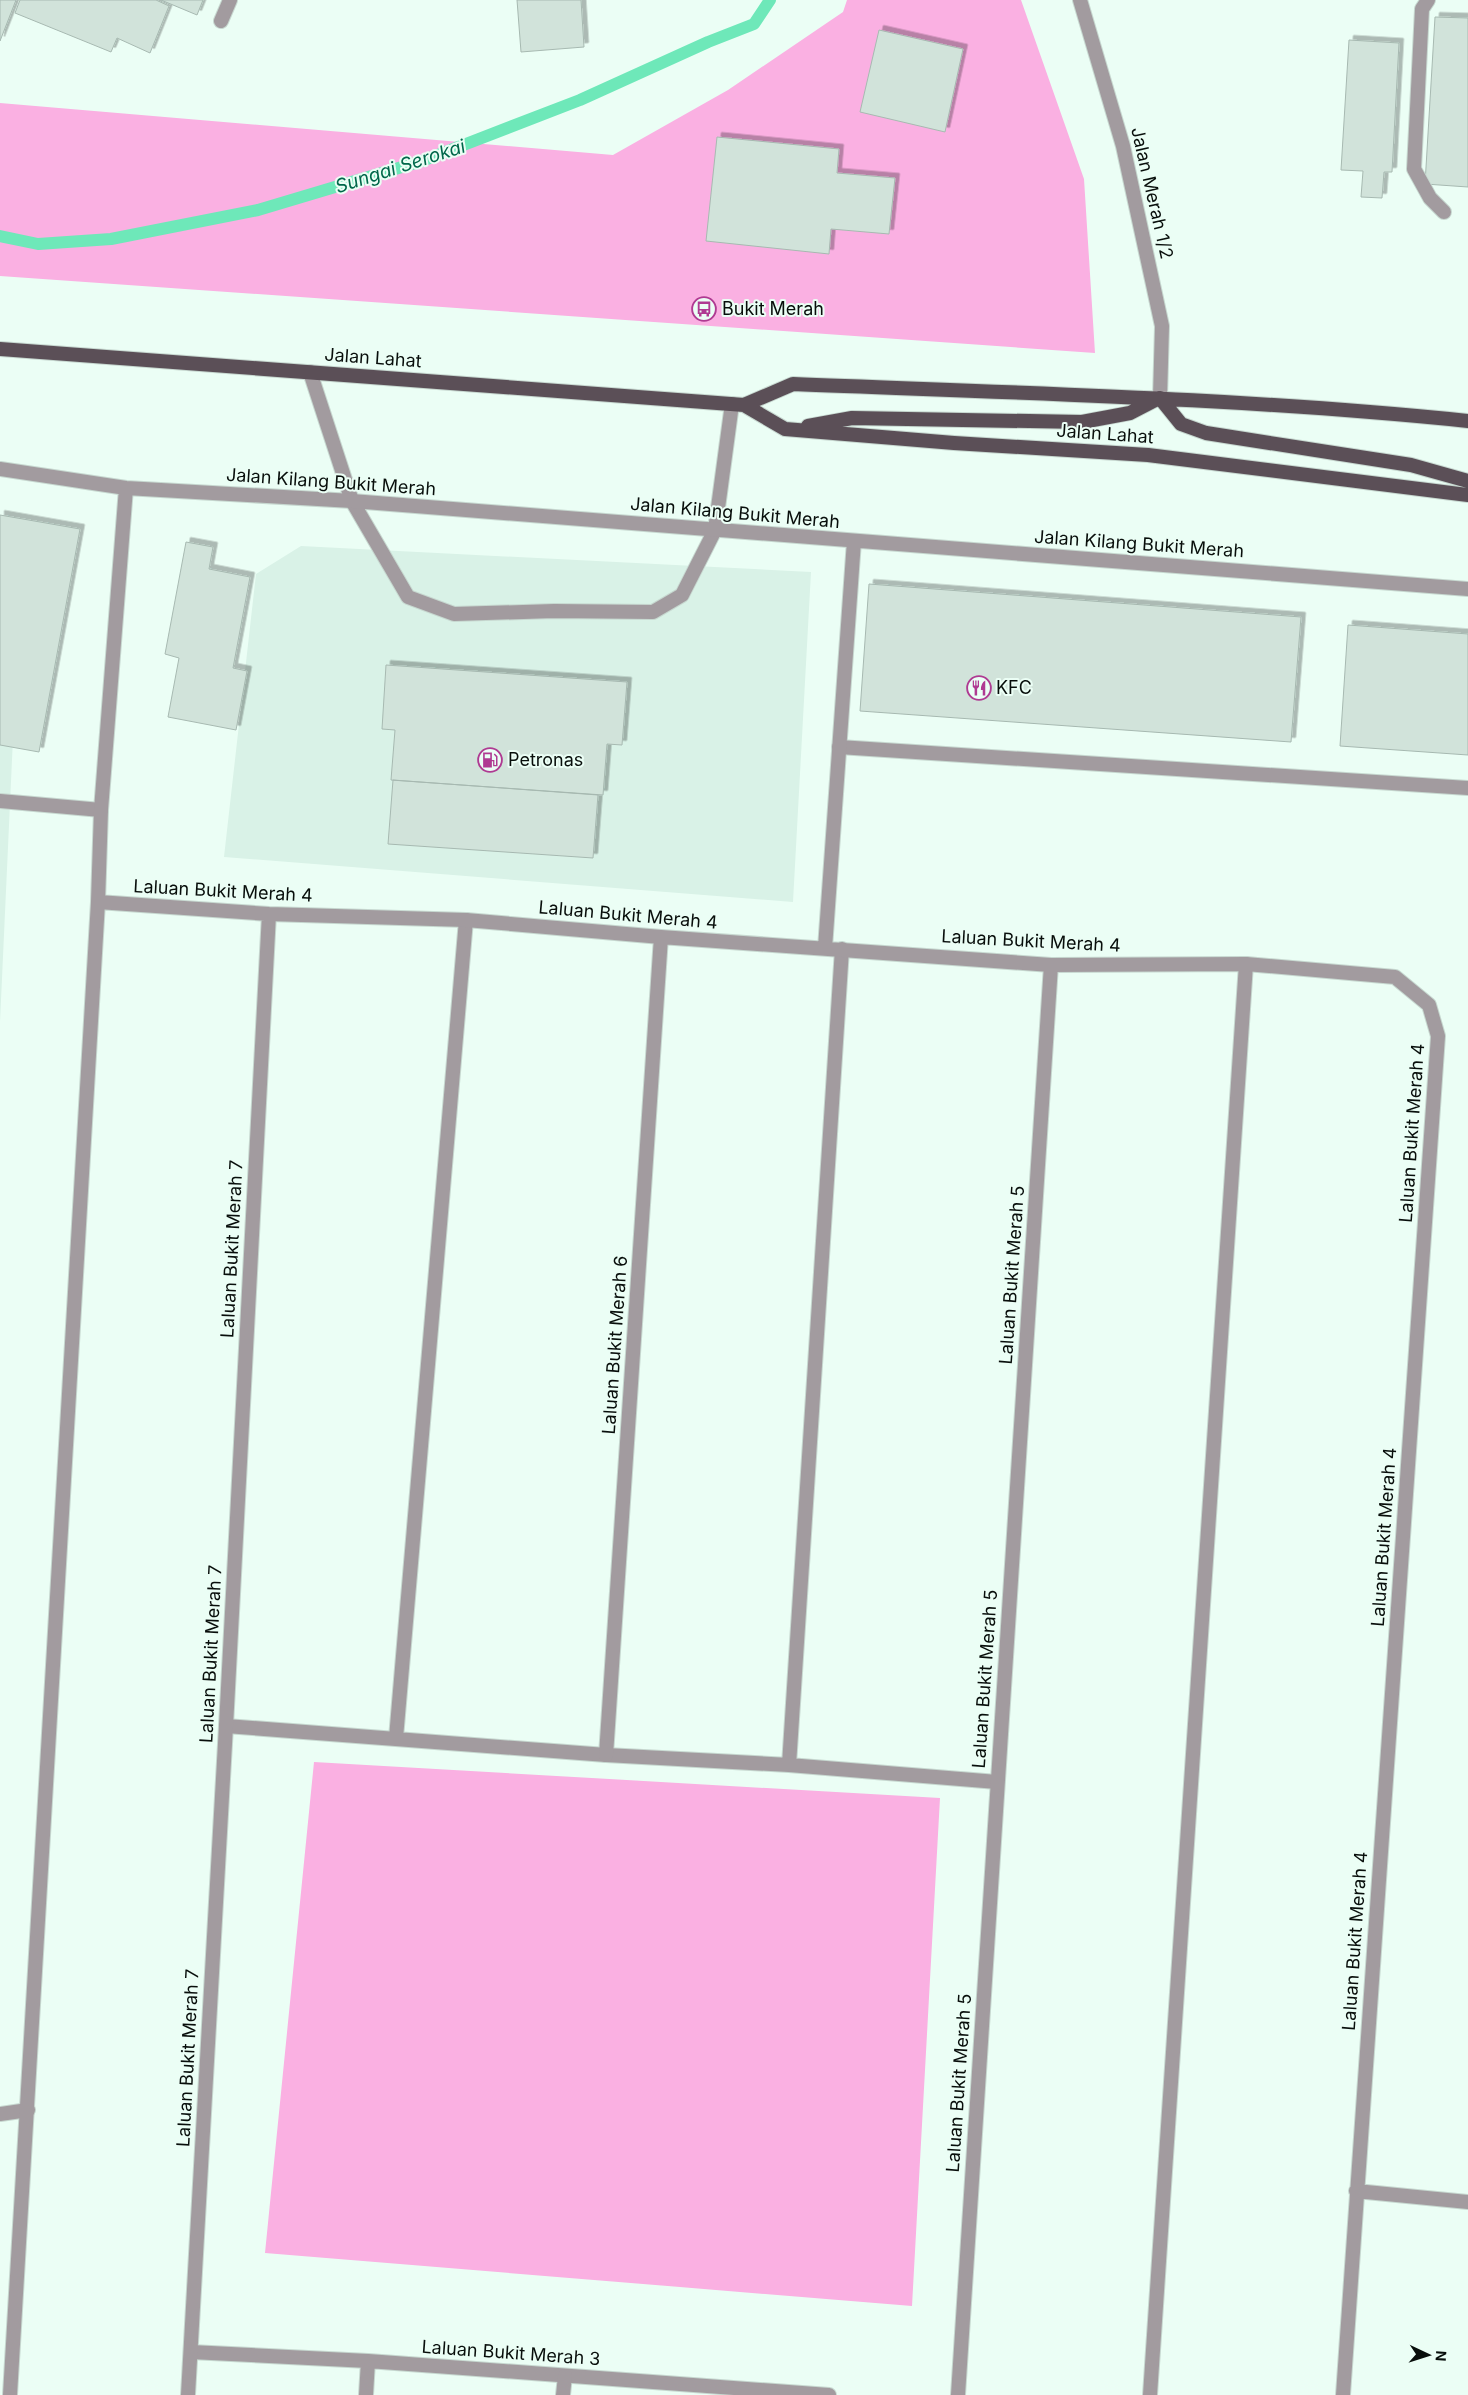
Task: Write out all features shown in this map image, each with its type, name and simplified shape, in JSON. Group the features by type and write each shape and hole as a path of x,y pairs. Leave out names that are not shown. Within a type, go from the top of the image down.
{"main road":[{"name":"Jalan Lahat","path":"0,349 738,405 785,429 954,443 1148,455 1468,495"},
{"name":"Jalan Lahat","path":"738,405 792,384 1160,398 1367,410 1468,421"},
{"path":"785,429 852,418 1082,422 1130,413 1160,398 1180,424 1206,432 1402,463 1468,481"}],"street":[{"path":"221,21 230,0"},
{"name":"Jalan Merah 1/2","path":"1080,0 1124,146 1162,326 1160,398"},
{"path":"1428,0 1422,9 1414,169 1430,198 1444,212"},
{"path":"310,372 352,501 408,597 454,614 554,611 654,612 682,596 715,530 738,405"},
{"name":"Jalan Kilang Bukit Merah","path":"0,469 126,488 352,501 1468,589"},
{"path":"10,2395 98,902 101,810 126,488"},
{"path":"825,948 854,541"},
{"path":"839,747 1468,788"},
{"path":"0,802 101,810"},
{"name":"Laluan Bukit Merah 4","path":"98,902 269,914 466,920 661,937 1051,965 1246,964 1394,977 1429,1005 1438,1036 1343,2395"},
{"name":"Laluan Bukit Merah 7","path":"188,2395 269,914"},
{"path":"396,1738 466,920"},
{"name":"Laluan Bukit Merah 6","path":"606,1755 661,937"},
{"path":"790,1765 842,949"},
{"path":"1150,2395 1246,964"},
{"name":"Laluan Bukit Merah 5","path":"958,2395 1051,965"},
{"path":"226,1726 606,1755 790,1765 997,1782"},
{"path":"0,2114 28,2110"},
{"path":"1356,2191 1468,2202"},
{"name":"Laluan Bukit Merah 3","path":"191,2352 368,2361 762,2392 829,2395"},
{"path":"366,2395 368,2361"},
{"path":"564,2395 565,2376"}],"shaded area":[{"path":"847,0 1021,0 1084,179 1095,353 0,276 0,103 613,155 728,90 843,12"},
{"path":"301,546 811,572 793,902 224,857 256,574"},
{"path":"0,560 21,563 0,1022"},
{"path":"314,1762 940,1798 912,2306 265,2253"}],"building":[{"path":"0,0 16,0 0,41"},
{"path":"20,0 156,0 169,6 150,53 117,38 111,52 15,13"},
{"path":"161,0 203,0 197,15"},
{"path":"517,0 581,0 584,47 521,52"},
{"path":"1435,17 1468,18 1468,187 1425,184"},
{"path":"879,30 963,49 945,132 860,112"},
{"path":"1349,40 1399,43 1392,172 1384,172 1382,198 1361,197 1363,171 1341,170"},
{"path":"717,137 839,149 837,173 895,178 889,234 831,229 829,254 706,241"},
{"path":"0,515 80,529 39,752 0,745"},
{"path":"186,542 213,547 209,569 250,577 233,668 247,671 236,730 168,717 179,658 165,654"},
{"path":"869,584 1301,617 1291,742 860,711"},
{"path":"1348,625 1468,634 1468,755 1340,746"},
{"path":"386,665 627,682 622,745 607,744 603,795 391,780 395,730 382,729"},
{"path":"393,780 598,795 593,858 388,844"}],"waterway":[{"name":"Sungai Serokai","path":"0,236 38,244 111,239 258,210 422,161 580,100 708,42 754,24 770,0"}],"place":[{"name":"Bukit Merah","path":"704,309"},
{"name":"KFC","path":"979,688"},
{"name":"Petronas","path":"490,760"}]}
